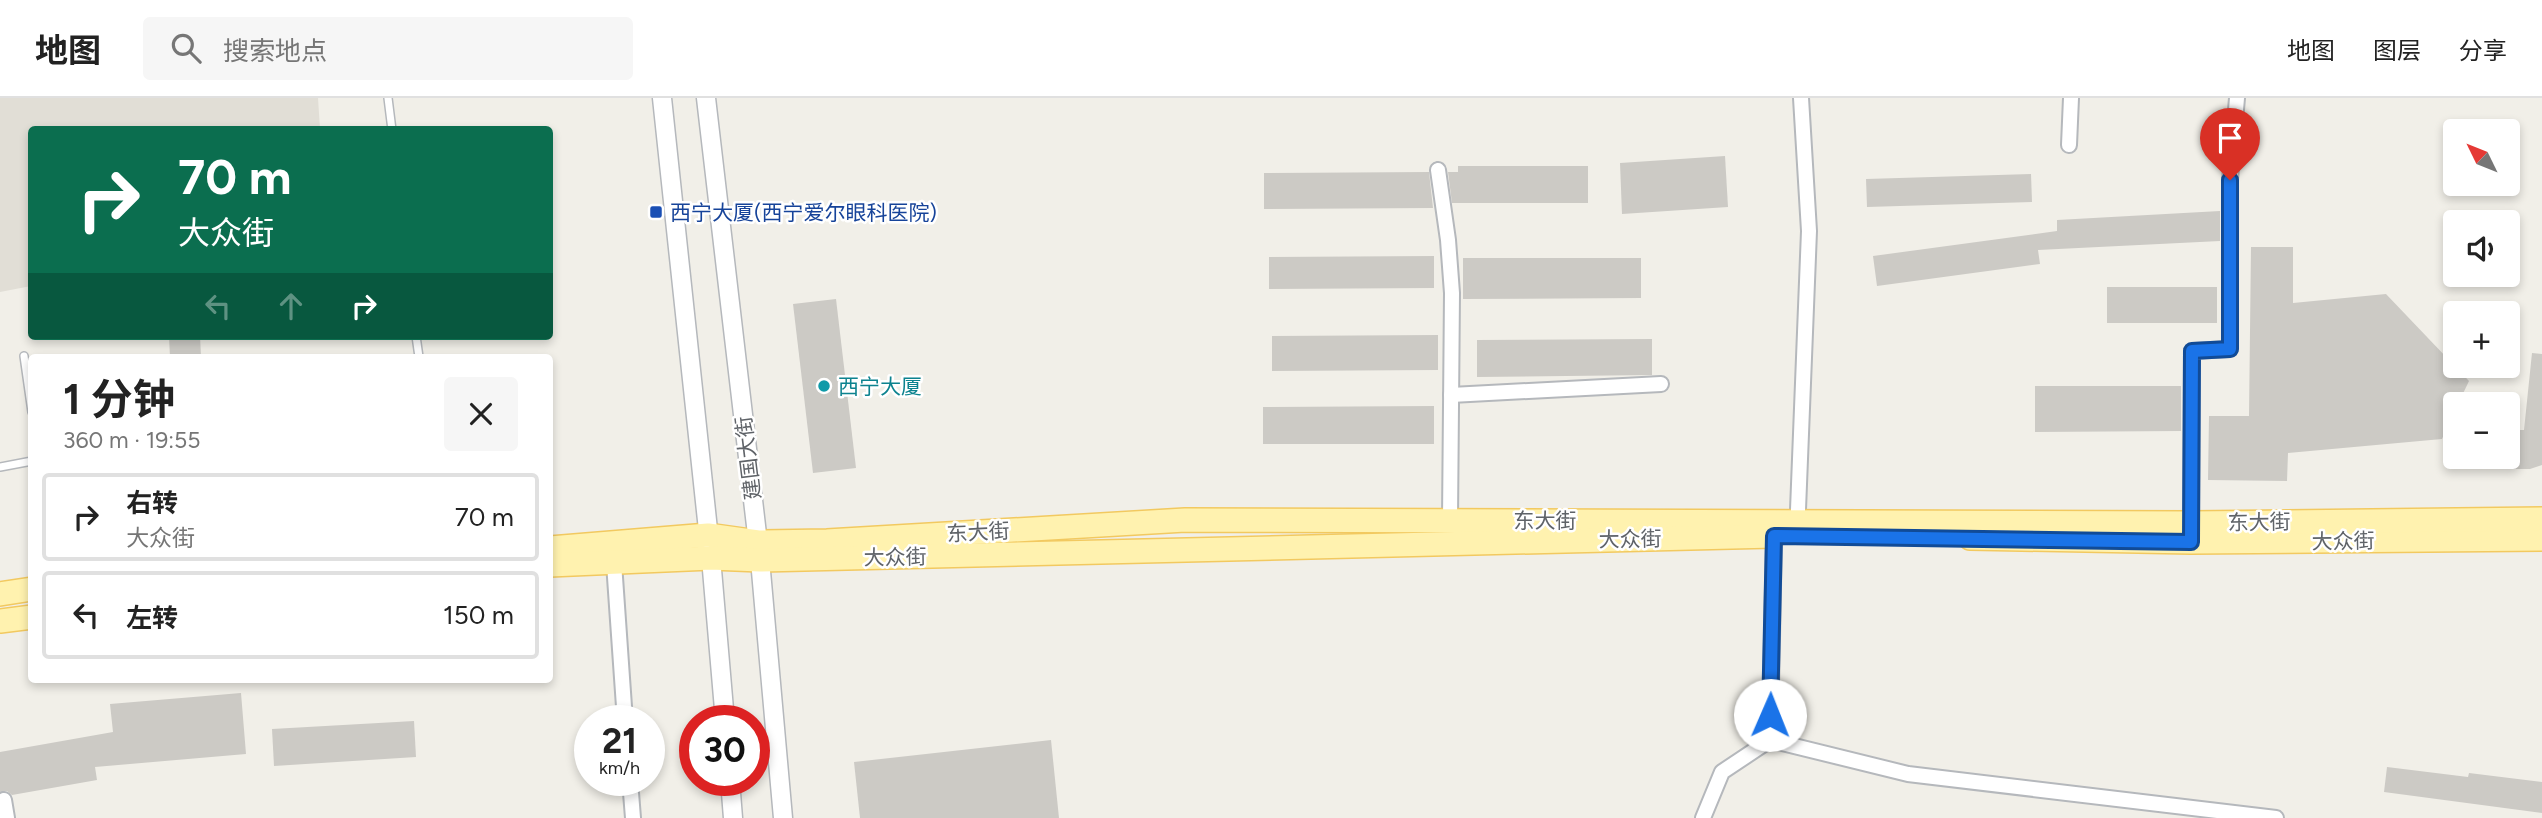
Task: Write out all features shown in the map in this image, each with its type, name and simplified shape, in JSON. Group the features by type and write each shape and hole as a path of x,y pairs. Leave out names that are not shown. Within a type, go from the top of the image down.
{"main road":[{"name":"东大街","path":"553,548 708,535 759,551 827,541 1185,520 1450,520 1790,531 2191,533 2542,519"},
{"name":"大众街","path":"553,565 711,558 759,551 1790,531"},
{"name":"大众街","path":"2191,533 2542,539"},
{"path":"0,594 28,590"},
{"path":"0,621 28,618"}],"street":[{"path":"662,98 711,558 724,705"},
{"name":"建国大街","path":"706,98 759,551 783,818"},
{"path":"1770,740 1790,531 1809,232 1801,98"},
{"path":"2069,145 2071,98"},
{"path":"2191,533 2192,351 2230,349 2230,180 2237,98"},
{"path":"1438,170 1452,293 1450,520"},
{"path":"1451,395 1661,384"},
{"path":"614,563 624,705"},
{"path":"1703,818 1722,772 1770,740 1908,774 2276,818"},
{"path":"631,796 633,818"},
{"path":"731,796 733,818"},
{"path":"4,800 8,818"}],"lane":[{"path":"388,98 392,126"},
{"path":"24,356 28,384"},
{"path":"0,467 28,462"}],"shaded area":[{"path":"0,98 318,98 320,126 28,126 28,287 0,292"}],"building":[{"path":"1725,156 1728,207 1622,214 1620,163"},
{"path":"1458,166 1588,166 1588,203 1452,203 1448,172 1458,172"},
{"path":"1429,172 1433,208 1264,209 1264,173"},
{"path":"2031,174 2032,202 1867,207 1866,179"},
{"path":"2220,211 2220,241 2038,250 2040,264 1877,286 1873,256 2057,231 2057,220"},
{"path":"2251,247 2293,247 2293,303 2386,294 2443,354 2443,378 2466,378 2469,381 2464,392 2443,392 2442,439 2288,453 2287,481 2208,480 2209,416 2249,416"},
{"path":"1434,256 1434,288 1269,289 1269,257"},
{"path":"1463,258 1641,258 1641,298 1463,299"},
{"path":"2107,287 2217,287 2217,323 2107,323"},
{"name":"西宁大厦","path":"836,299 856,468 813,473 793,304"},
{"path":"1438,335 1438,370 1272,371 1272,336"},
{"path":"1652,339 1652,375 1477,377 1477,340"},
{"path":"169,340 200,340 201,354 170,354"},
{"path":"2532,353 2542,354 2542,465 2530,469 2520,469 2520,430 2524,430"},
{"path":"2035,386 2181,386 2181,431 2035,432"},
{"path":"1434,406 1434,444 1263,444 1263,407"},
{"path":"241,693 246,754 95,767 97,780 12,795 7,791 0,792 0,752 113,732 110,704"},
{"path":"414,721 416,757 274,766 272,729"},
{"path":"1051,740 1059,818 860,818 854,762"},
{"path":"2387,767 2468,777 2469,773 2542,782 2542,813 2384,792"}],"place":[{"name":"西宁大厦(西宁爱尔眼科医院)","path":"656,212"},
{"name":"西宁大厦","path":"824,386"}],"route":[{"path":"1770,715 1774,536 2191,542 2192,351 2230,349 2230,180"}]}
